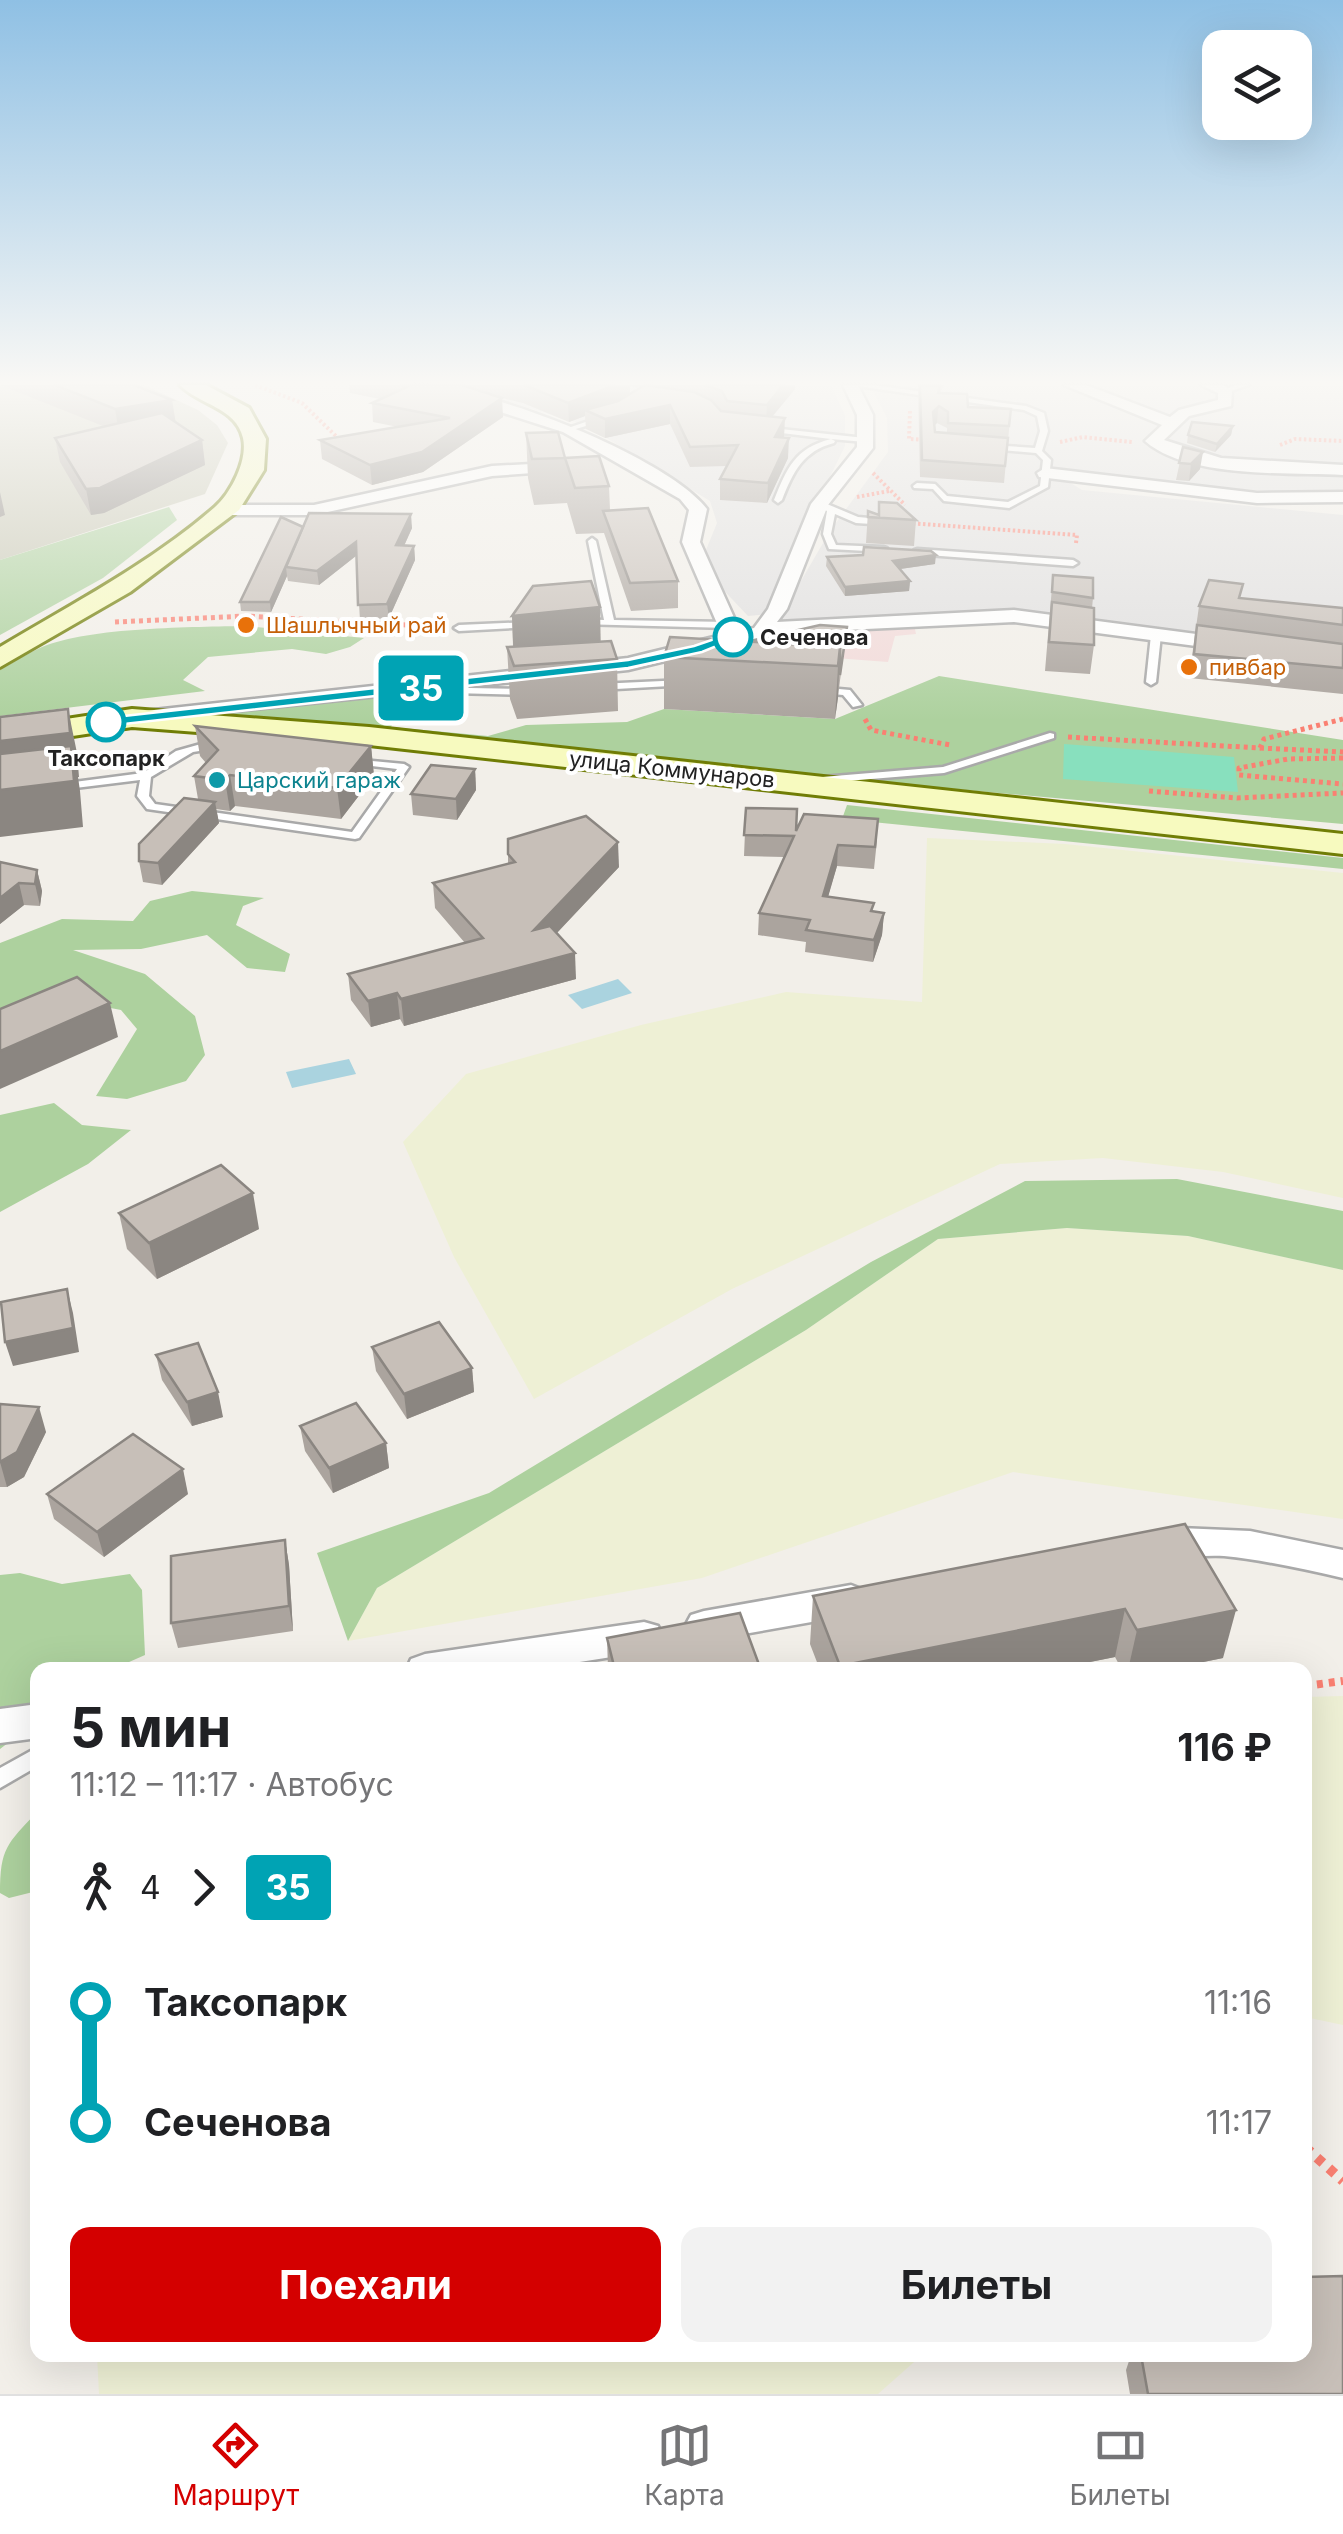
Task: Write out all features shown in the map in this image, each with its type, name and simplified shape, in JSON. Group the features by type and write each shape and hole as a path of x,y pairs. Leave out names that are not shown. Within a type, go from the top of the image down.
{"main road":[{"path":"0,656 218,510 225,497"},
{"path":"0,656 69,619 218,510 229,497"},
{"name":"улица Коммунаров","path":"0,738 132,718 369,736 1343,844"}],"street":[{"path":"218,510 314,510 373,497"},
{"path":"687,497 698,509 691,542 731,631"},
{"path":"762,630 777,609 833,497"},
{"path":"1247,497 1343,498"},
{"path":"1305,499 1343,505"},
{"path":"132,718 628,664 697,650 731,631 1014,616 1250,647"},
{"path":"1121,1551 1179,1540 1282,1551 1343,1564"},
{"path":"484,1662 888,1593"},
{"path":"0,1726 30,1722"}],"lane":[{"path":"943,497 1010,505 1026,497"},
{"path":"889,550 832,547 827,534 826,507 856,520 902,523"},
{"path":"850,537 856,520"},
{"path":"592,541 609,621"},
{"path":"908,552 1073,562"},
{"path":"571,623 609,621 731,631"},
{"path":"459,628 534,624"},
{"path":"1152,682 1156,635"},
{"path":"592,687 704,684"},
{"path":"795,689 846,692 857,705"},
{"path":"409,690 536,691"},
{"path":"804,784 817,779 944,770 1050,736"},
{"path":"38,790 146,776 175,755 209,744 229,746"},
{"path":"146,776 143,796 151,807 355,836 404,767 346,760"},
{"path":"0,1779 30,1760"}],"path":[{"path":"902,523 1077,535 1073,562"},
{"path":"69,619 149,624 250,616 459,628"},
{"path":"857,705 871,730 921,742 1012,750"},
{"path":"1260,748 1264,739 1343,720"},
{"path":"1050,736 1343,755"},
{"path":"1343,755 1288,759 1240,768 1238,774 1343,784"},
{"path":"1142,791 1237,798 1343,793"},
{"path":"1312,1685 1343,1681"},
{"path":"1312,2153 1343,2181"}],"shaded area":[{"path":"0,497 197,497 0,560"},
{"path":"703,497 820,497 770,614 748,616 714,580 706,550 717,523 710,501"},
{"path":"855,497 1152,497 1343,515 1343,659 1017,610 776,624 830,531"},
{"path":"914,624 916,634 895,636 888,662 822,657 773,644 784,629"},
{"path":"927,838 1065,844 1343,873 1343,1198 1223,1172 1103,1158 1000,1164 732,1289 534,1399 454,1257 403,1142 466,1074 641,1025 786,992 922,1002"},
{"path":"1067,1228 1188,1236 1343,1270 1343,1519 1013,1472 702,1578 348,1641 377,1588 806,1330 938,1239"},
{"path":"1343,1696 1343,2025 1312,2018 1312,1697"},
{"path":"97,2362 914,2362 878,2394 99,2394"}],"green space":[{"path":"169,507 177,520 103,578 0,635 0,560"},
{"path":"247,626 364,638 326,654 292,649 208,657 183,680 205,691 0,716 0,670 42,647 114,632"},
{"path":"939,676 1343,740 1343,824 132,718 409,689 391,727 488,736 526,725 627,722 664,709 835,719"},
{"path":"1064,744 1234,757 1238,792 1063,779"},
{"path":"847,805 1343,858 1343,869 842,819"},
{"path":"192,891 264,898 243,906 236,925 290,954 285,972 247,968 207,935 141,949 73,950 145,974 195,1016 205,1055 186,1081 127,1099 96,1096 137,1029 121,1010 95,1005 0,1041 0,943 62,919 133,921 150,901"},
{"path":"54,1103 82,1125 131,1130 88,1164 0,1212 0,1115"},
{"path":"1177,1179 1343,1211 1343,1270 1188,1236 1067,1228 938,1239 806,1330 377,1588 348,1641 317,1553 489,1493 871,1262 1025,1181"},
{"path":"20,1573 62,1584 130,1574 142,1590 145,1655 129,1662 30,1662 30,1726 0,1749 0,1575"},
{"path":"30,1820 30,1893 9,1898 0,1893 4,1856"}],"water":[{"path":"618,979 632,993 582,1009 568,995"},
{"path":"349,1059 356,1074 292,1088 286,1072"}],"building":[{"path":"879,502 897,503 916,520 868,517 868,511 879,515"},
{"path":"648,508 678,581 630,583 603,511"},
{"path":"309,513 411,514 396,545 414,546 387,604 358,605 356,542 317,571 286,567"},
{"path":"281,517 303,527 270,602 240,602"},
{"path":"864,547 931,551 936,555 893,561 910,581 845,587 827,557 863,555"},
{"path":"1053,575 1093,578 1093,598 1052,592"},
{"path":"1209,580 1243,584 1239,598 1343,608 1343,625 1199,606"},
{"path":"591,581 600,607 512,616 533,586"},
{"path":"1052,602 1094,608 1094,645 1049,642"},
{"path":"820,625 847,627 840,675 840,647 746,642"},
{"path":"1197,625 1343,644 1343,668 1194,654"},
{"path":"670,637 840,647 838,666 664,657"},
{"path":"611,641 617,659 514,666 507,647"},
{"path":"68,709 70,733 0,741 0,717"},
{"path":"195,726 371,746 337,788 230,775 225,780 194,776 218,750"},
{"path":"71,746 74,781 0,790 0,754"},
{"path":"431,765 475,769 456,799 411,794"},
{"path":"184,798 215,802 158,863 139,861 139,844"},
{"path":"746,808 797,809 796,831 804,814 878,819 875,847 838,845 823,896 874,903 871,911 884,913 874,940 806,930 810,920 759,913 794,836 744,835"},
{"path":"586,816 618,842 534,930 550,926 575,953 401,999 397,993 368,1001 348,974 483,938 433,883 515,862 508,854 508,839"},
{"path":"0,862 37,870 35,884 19,883 0,898"},
{"path":"77,977 110,1003 0,1051 0,1009"},
{"path":"221,1165 253,1193 149,1243 119,1213"},
{"path":"67,1289 73,1328 5,1342 1,1302"},
{"path":"439,1322 472,1368 404,1394 372,1347"},
{"path":"198,1343 218,1392 187,1402 156,1355"},
{"path":"356,1403 386,1443 329,1468 300,1426"},
{"path":"0,1404 39,1407 17,1452 0,1462"},
{"path":"133,1434 183,1469 97,1532 47,1494"},
{"path":"1185,1524 1236,1610 1137,1630 1125,1609 860,1662 838,1662 813,1596"},
{"path":"285,1540 289,1606 171,1623 171,1556"},
{"path":"740,1613 758,1662 613,1662 607,1638"},
{"path":"1343,2276 1343,2394 1148,2394 1142,2362 1312,2362 1312,2277"}],"bus line":[{"name":"35","path":"106,722 628,664 697,650 733,637"}],"place":[{"name":"Шашлычный рай","path":"246,625"},
{"name":"Сеченова","path":"733,637"},
{"name":"пивбар","path":"1189,667"},
{"name":"Таксопарк","path":"106,722"},
{"name":"Царский гараж","path":"217,780"}]}
